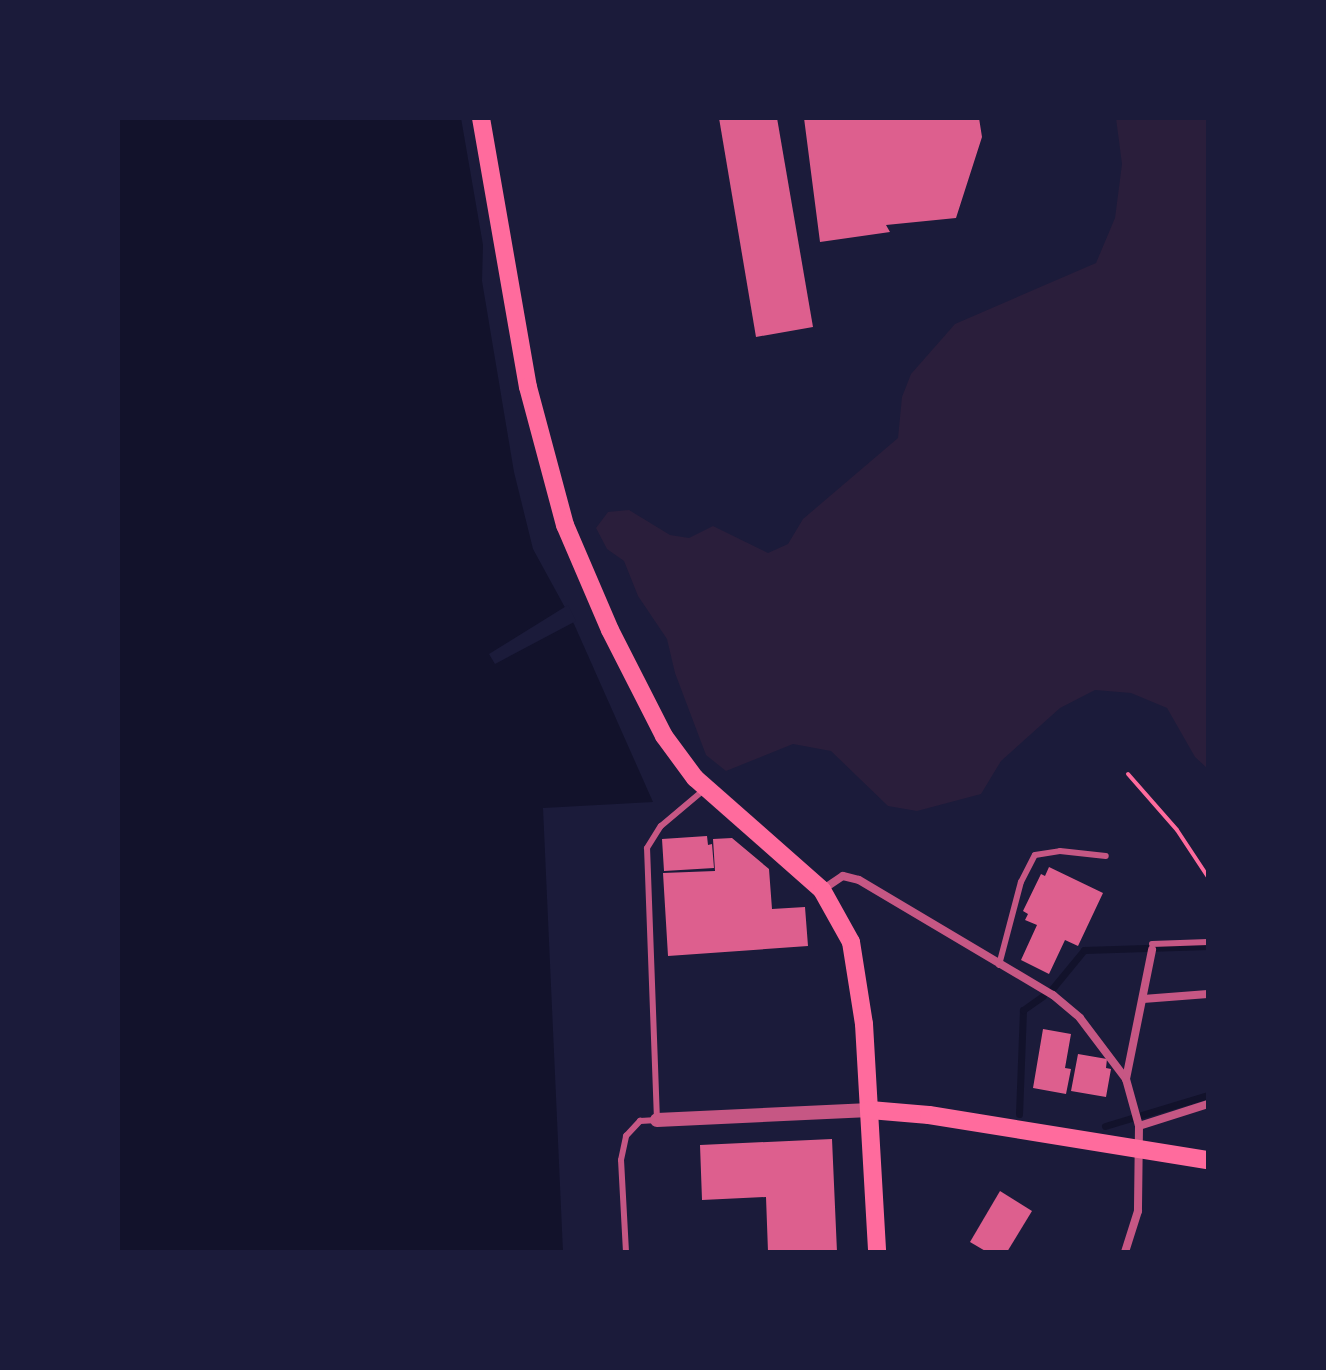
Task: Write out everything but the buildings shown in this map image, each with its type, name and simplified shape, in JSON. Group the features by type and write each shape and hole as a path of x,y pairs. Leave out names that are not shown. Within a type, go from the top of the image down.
{"highway":[{"path":"481,118 528,387 565,525 610,630 664,736 705,789 822,890 851,942 859,978 877,1252"},
{"path":"870,1110 929,1115 1208,1160"}],"street":[{"path":"822,890 848,876 1053,995 1080,1018 1126,1079 1138,1122 1138,1211 1125,1252"},
{"path":"1126,1079 1152,947"},
{"path":"1143,999 1208,994"},
{"path":"1138,1122 1208,1104"},
{"path":"657,1120 870,1110"}],"lane":[{"path":"626,1252 623,1149 631,1127 640,1121 657,1120 647,848 661,826 705,789"},
{"path":"999,965 1021,882 1035,855 1060,851 1106,856"},
{"path":"1152,947 1208,942"}],"path":[{"path":"1128,774 1177,830 1208,877"}],"shaded area":[{"path":"118,118 461,118 483,245 482,281 514,472 533,549 574,624 653,802 543,808 563,1252 118,1252"},
{"path":"1116,118 1208,118 1208,769 1195,757 1167,708 1131,693 1095,690 1060,708 1001,761 981,794 917,811 888,806 831,751 793,744 726,771 706,755 675,673 667,639 638,596 624,561 607,549 596,528 608,512 629,510 670,535 689,538 713,526 768,553 788,544 803,519 898,438 902,397 911,374 955,324 1096,263 1115,218 1122,164"}],"pier":[{"path":"568,605 576,621 495,664 489,654"}],"waterway":[{"path":"1052,989 1084,950 1208,946"},
{"path":"1019,1114 1023,1010 1043,996"},
{"path":"1105,1126 1208,1095"}]}
